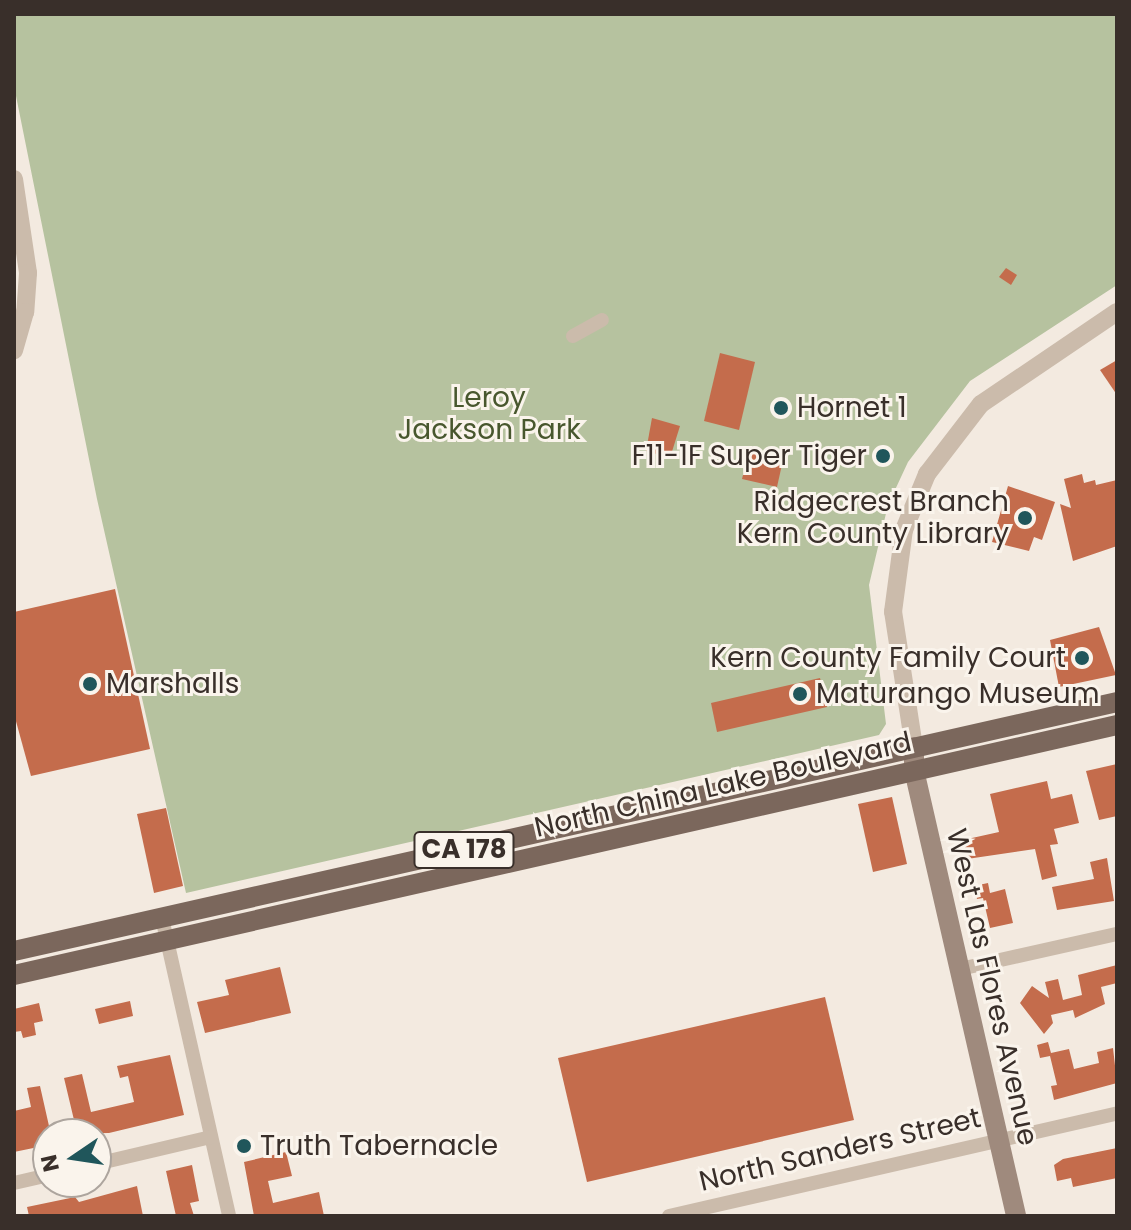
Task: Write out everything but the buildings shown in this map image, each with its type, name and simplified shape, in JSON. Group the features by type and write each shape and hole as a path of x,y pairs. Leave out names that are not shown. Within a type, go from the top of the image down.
{"main road":[{"name":"North China Lake Boulevard","path":"14,951 1117,702"},
{"name":"North China Lake Boulevard","path":"14,975 1117,725"},
{"name":"West Las Flores Avenue","path":"914,747 914,770 1016,1216"},
{"path":"515,862 520,848 587,834 617,816"}],"street":[{"path":"14,179 28,273 25,312 14,350"},
{"path":"914,747 893,612 904,530 922,486 944,447 981,404 1117,312"},
{"path":"573,336 602,320"},
{"path":"162,918 229,1216"},
{"path":"960,969 1117,934"},
{"name":"North Sanders Street","path":"669,1216 1117,1113"},
{"path":"112,1160 211,1137"}],"green space":[{"name":"Leroy Jackson Park","path":"14,14 1117,14 1117,285 970,381 908,462 888,505 869,585 886,724 879,735 186,893 97,499 14,86"}],"place":[{"name":"Hornet 1","path":"781,408"},
{"name":"F11-1F Super Tiger","path":"883,456"},
{"name":"Ridgecrest Branch Kern County Library","path":"1025,518"},
{"name":"Kern County Family Court","path":"1082,658"},
{"name":"Marshalls","path":"90,684"},
{"name":"Maturango Museum","path":"800,694"},
{"name":"Truth Tabernacle","path":"244,1146"}]}
